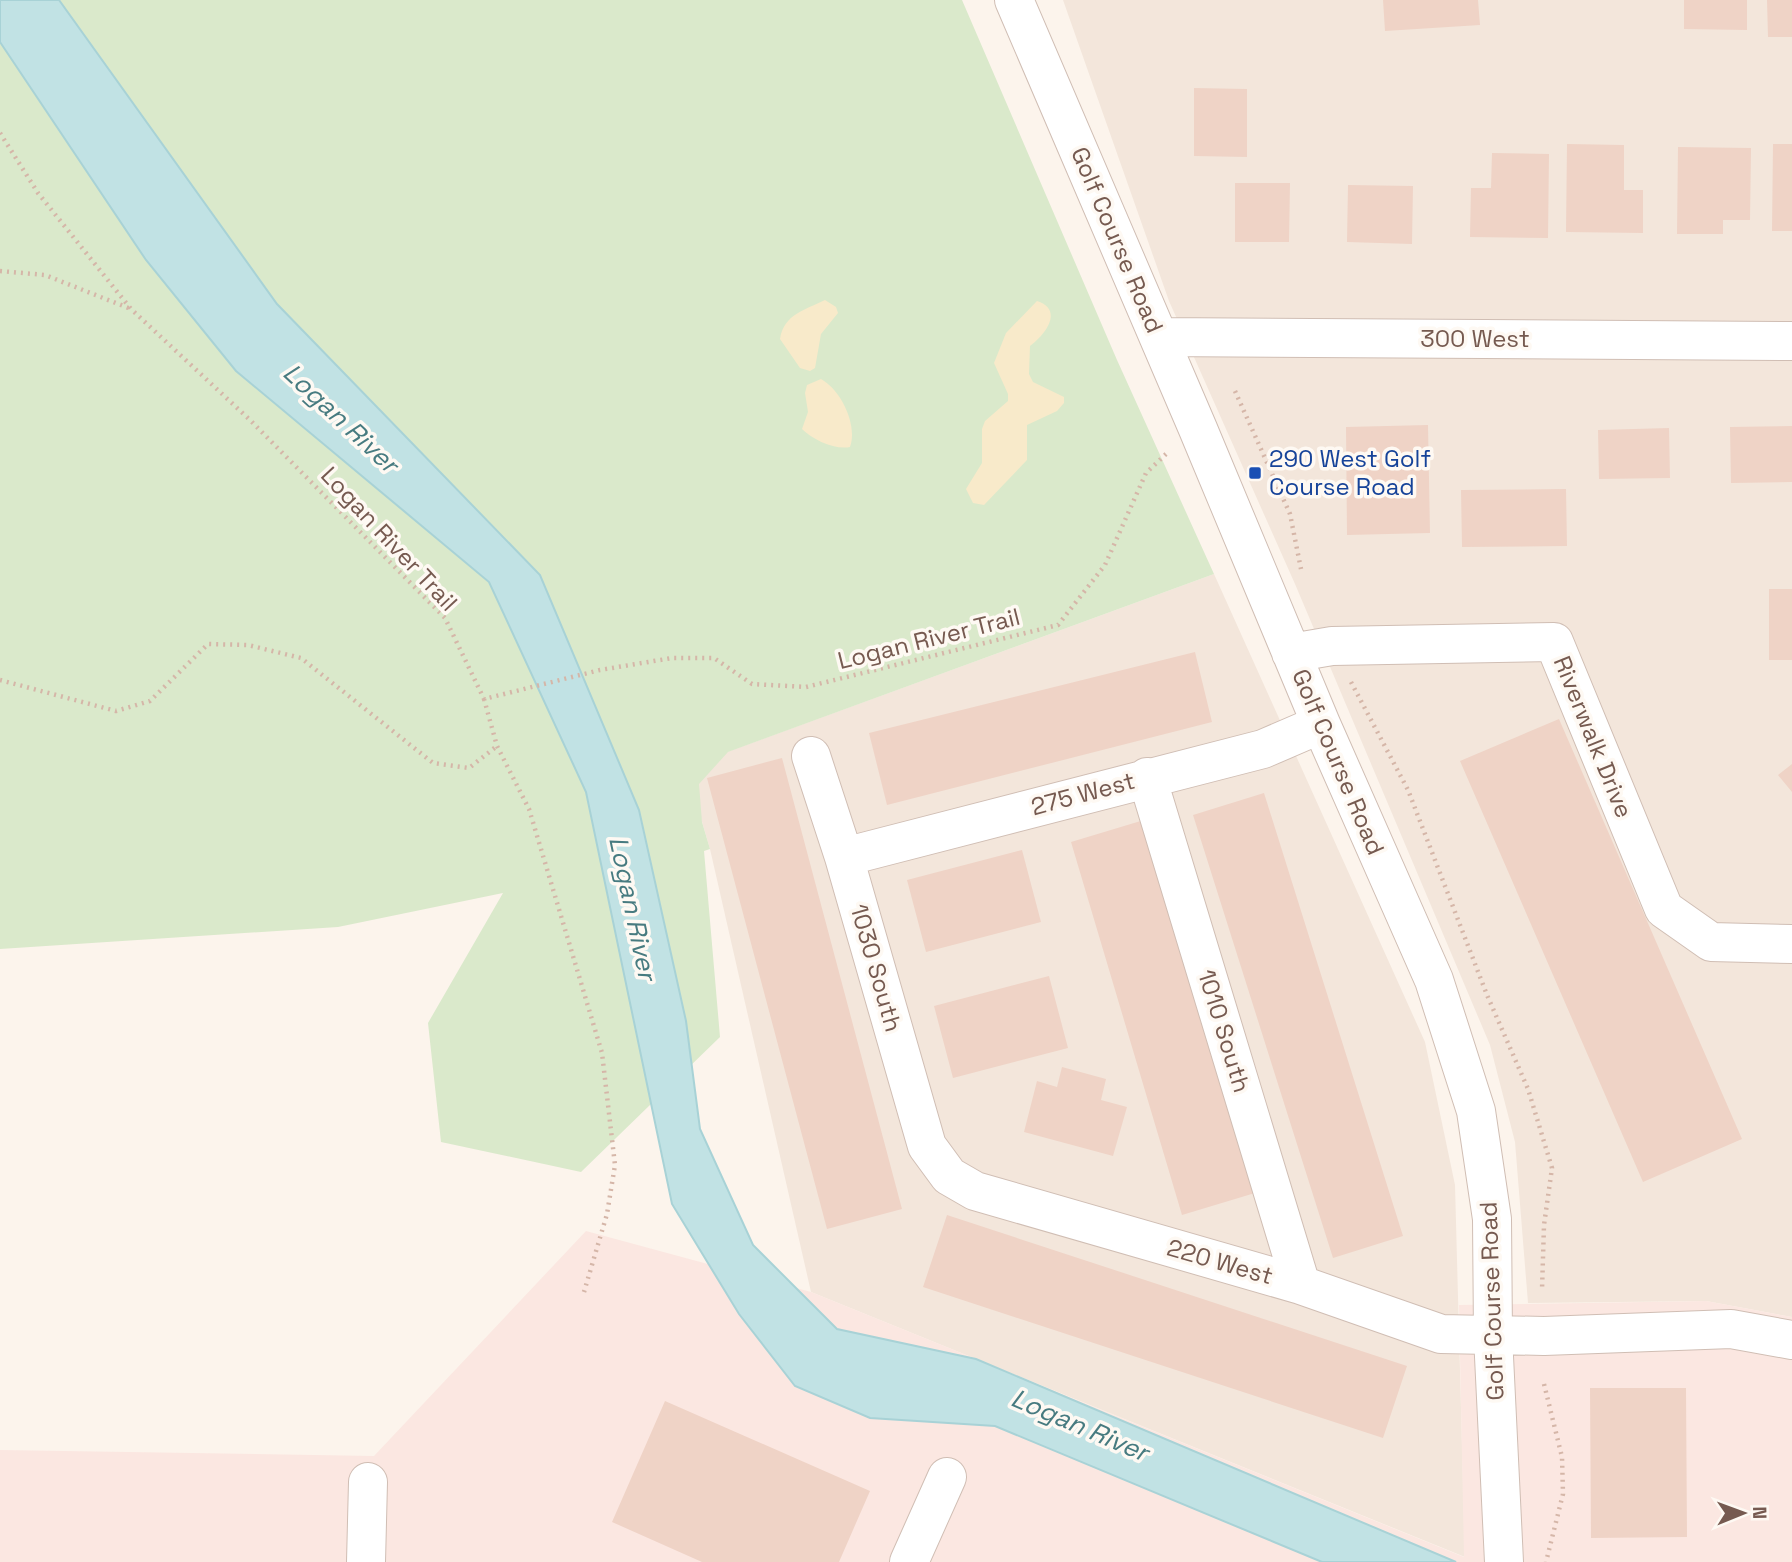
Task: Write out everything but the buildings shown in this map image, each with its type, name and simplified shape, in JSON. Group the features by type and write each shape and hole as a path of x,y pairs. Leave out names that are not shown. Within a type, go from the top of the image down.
{"street":[{"name":"Golf Course Road","path":"1014,0 1321,724 1434,981 1476,1111 1492,1219 1493,1336 1504,1555"},
{"name":"300 West","path":"1159,337 1792,341"},
{"name":"Riverwalk Drive","path":"1291,653 1332,646 1554,642 1664,909 1711,942 1792,944"},
{"name":"275 West","path":"844,857 1262,749 1321,724"},
{"name":"1030 South","path":"811,756 844,857 927,1146 949,1176"},
{"name":"1010 South","path":"1147,777 1301,1285"},
{"name":"220 West","path":"949,1176 975,1191 1301,1285 1441,1334 1493,1336 1731,1329 1792,1340"},
{"path":"909,1562 947,1476"},
{"path":"366,1562 368,1482"}],"path":[{"name":"Logan River Trail","path":"0,134 38,192 131,309 250,420 444,618 484,699 600,670 672,658 714,658 752,684 806,687 1058,625 1105,565 1146,472 1166,454"},
{"path":"0,271 45,275 131,309"},
{"path":"0,680 116,710 150,701 208,644 248,645 301,659 433,763 469,768 497,746"},
{"path":"484,699 497,746 528,810 602,1053 615,1164 607,1214 584,1292"},
{"path":"1544,1384 1562,1457 1563,1494 1546,1562"}],"shaded area":[{"path":"1063,0 1792,0 1792,1317 1706,1301 1528,1303 1515,1142 1490,1045 1295,584 1169,301"},
{"path":"1214,574 1425,1042 1455,1185 1465,1557 811,1292 710,849 686,767"},
{"path":"586,1231 811,1292 1464,1557 1459,1305 1706,1301 1792,1317 1792,1562 0,1562 0,1450 374,1456"}],"green space":[{"path":"0,0 962,0 1117,360 1214,574 728,752 699,784 702,822 710,849 704,851 720,1037 581,1172 441,1142 428,1023 503,893 338,927 0,949"}],"sand":[{"path":"825,300 836,307 838,313 821,334 815,368 810,371 800,368 780,339 791,318"},
{"path":"1037,301 1050,310 1051,317 1046,330 1030,346 1029,374 1033,382 1064,397 1064,403 1057,411 1027,425 1027,460 984,505 973,503 966,489 982,463 982,429 985,421 1008,401 1008,394 994,363 1006,333"},
{"path":"821,379 835,391 846,409 852,429 850,447 824,443 802,429 808,412 805,393 807,385"}],"water":[{"name":"Logan River","path":"0,0 59,0 277,304 540,575 639,810 686,1021 700,1129 753,1245 837,1329 976,1359 1456,1562 1322,1562 995,1426 870,1418 795,1386 739,1314 672,1204 586,792 489,582 236,371 146,260 0,42"}],"place":[{"name":"290 West Golf Course Road","path":"1255,473"}]}
